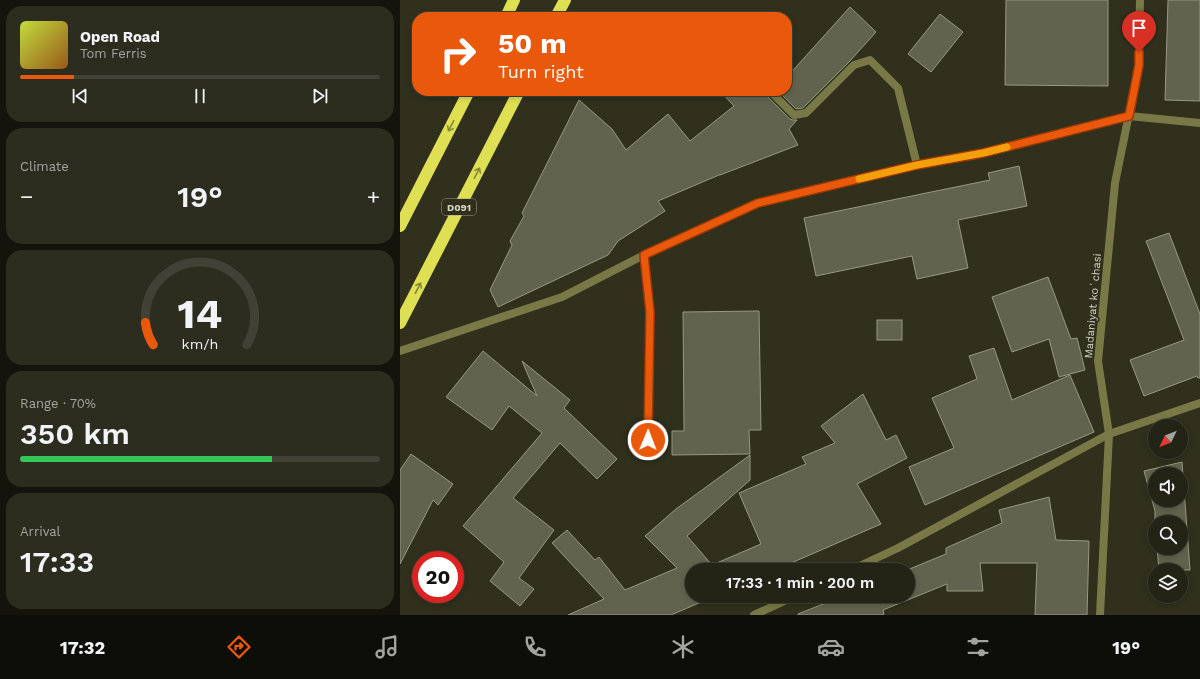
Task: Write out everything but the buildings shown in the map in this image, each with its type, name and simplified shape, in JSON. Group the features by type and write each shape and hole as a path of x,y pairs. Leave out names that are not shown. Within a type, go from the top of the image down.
{"highway":[{"path":"508,12 514,0"},
{"path":"559,12 565,0"},
{"path":"400,226 466,96"},
{"name":"D091","path":"400,323 516,96"}],"street":[{"name":"Madaniyat koʻchasi","path":"1100,615 1109,434 1098,361 1116,183 1139,65 1140,0"},
{"path":"775,96 794,115 806,112 854,65 870,60 898,88 917,165"},
{"path":"400,351 562,297 644,255 758,203 917,165 983,153 1129,116 1200,123"},
{"path":"644,255 650,312 648,440"},
{"path":"866,563 898,548 1109,434 1200,403"},
{"path":"754,615 772,611 784,603"}],"slow traffic":[{"path":"859,179 917,165 1007,147"}],"route":[{"path":"648,440 650,312 644,255 758,203 917,165 983,153 1129,116 1139,65 1139,52"}]}
